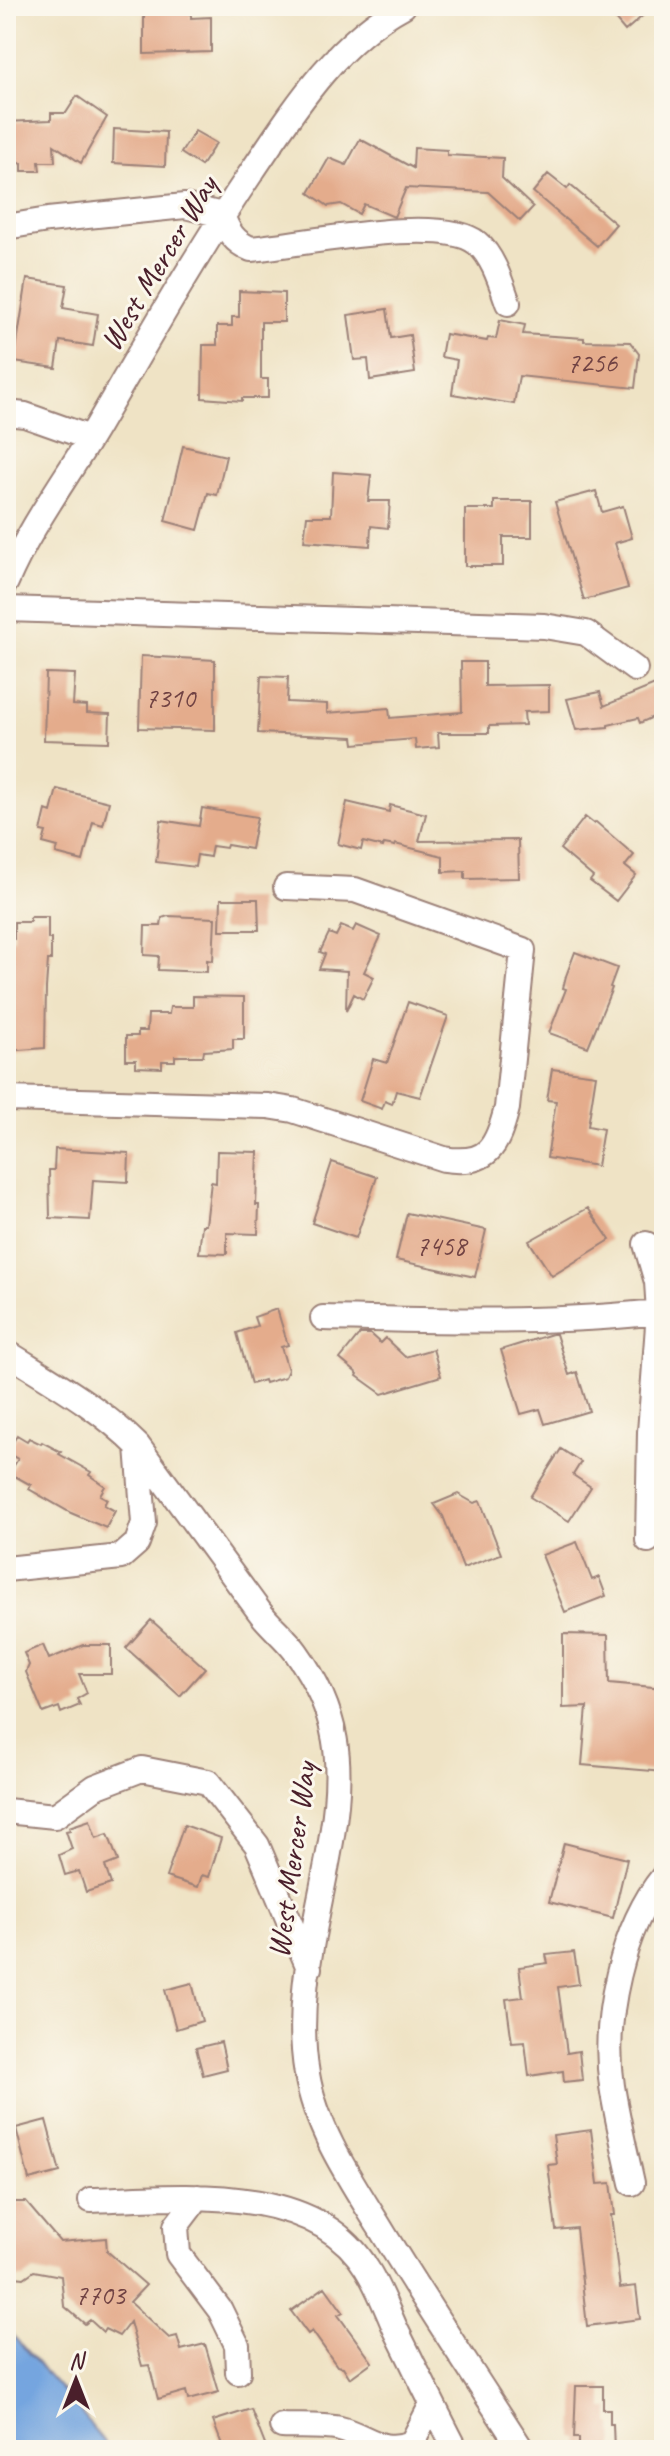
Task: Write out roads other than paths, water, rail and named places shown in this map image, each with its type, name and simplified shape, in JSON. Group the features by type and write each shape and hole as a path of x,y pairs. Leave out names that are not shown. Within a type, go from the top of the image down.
{"street":[{"name":"West Mercer Way","path":"6,582 35,525 222,215 314,82 393,8"},
{"path":"6,227 185,206 222,215 228,232 239,244 251,249 397,232 458,232 479,244 499,277 508,303"},
{"path":"6,413 25,415 90,438"},
{"path":"6,609 544,626 586,633 635,669"},
{"path":"6,1099 268,1106 293,1110 444,1159 475,1159 492,1150 501,1133 507,1108 523,950 410,907 355,890 286,887"},
{"path":"646,1244 662,1312 650,1432 648,1540"},
{"path":"323,1318 456,1320 614,1317 662,1312"},
{"name":"West Mercer Way","path":"6,1352 81,1398 138,1446 261,1614 293,1648 316,1682 332,1718 338,1750 338,1784 303,2020 307,2074 314,2101 345,2168 522,2450"},
{"path":"6,1569 121,1557 137,1543 144,1523 138,1446"},
{"path":"6,1811 55,1816 95,1787 142,1769 208,1782 257,1845 309,1968"},
{"path":"632,2183 611,2084 611,2026 632,1930 641,1908 664,1876"},
{"path":"198,2197 176,2226 178,2254 220,2310 237,2345 238,2372"},
{"path":"91,2200 235,2199 272,2205 315,2221 342,2240 367,2267 456,2450"},
{"path":"367,2267 394,2250"},
{"path":"282,2426 340,2429 378,2445 398,2448 412,2443 432,2404"}],"water":[{"path":"6,2328 75,2405 110,2450 6,2450"}]}
